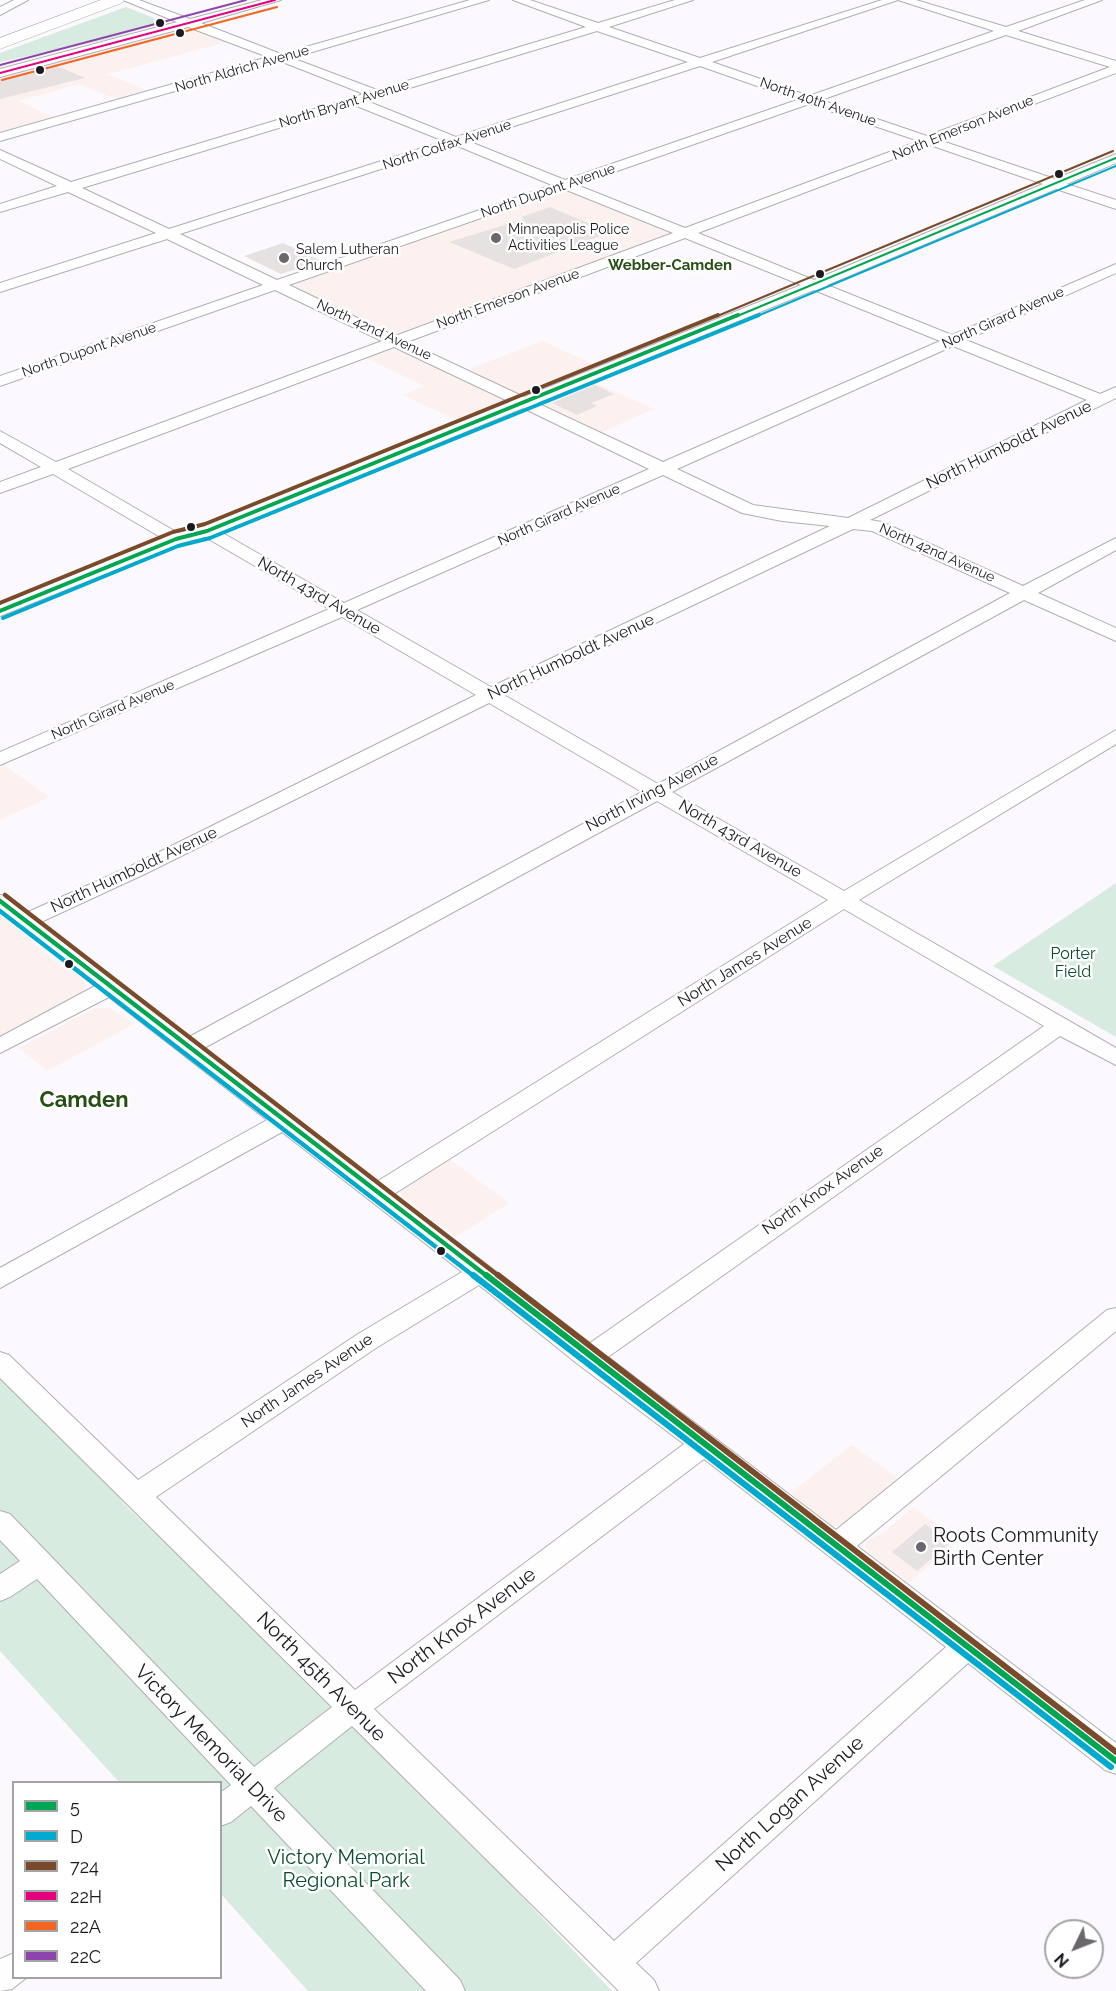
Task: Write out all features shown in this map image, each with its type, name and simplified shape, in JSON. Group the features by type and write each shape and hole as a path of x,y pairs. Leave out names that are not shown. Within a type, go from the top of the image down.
{"highway":[{"path":"0,29 79,0"},
{"path":"0,44 116,0"}],"street":[{"path":"0,12 22,0"},
{"path":"129,0 376,94"},
{"path":"0,73 275,0"},
{"name":"North Aldrich Avenue","path":"0,137 483,0"},
{"name":"North 40th Avenue","path":"519,0 1116,205"},
{"name":"North Bryant Avenue","path":"0,208 687,0"},
{"name":"North Colfax Avenue","path":"0,288 893,0"},
{"path":"904,0 1116,67"},
{"name":"North Dupont Avenue","path":"0,381 1096,0"},
{"name":"North Emerson Avenue","path":"0,488 687,233 1116,67"},
{"path":"356,100 952,340 1109,396"},
{"name":"North 42nd Avenue","path":"0,153 748,509 761,519 810,543"},
{"path":"0,611 176,539 207,531 814,285 1116,158"},
{"name":"North Girard Avenue","path":"0,759 344,610 1116,268"},
{"name":"North Humboldt Avenue","path":"26,921 141,869 490,695 810,543 1109,396"},
{"path":"0,436 176,539"},
{"name":"North 42nd Avenue","path":"748,509 782,516 853,522 892,532 1116,635"},
{"name":"North 43rd Avenue","path":"207,531 1116,1058"},
{"name":"North Irving Avenue","path":"190,1046 656,790 1116,543"},
{"name":"North James Avenue","path":"377,1193 844,900 1116,736"},
{"path":"0,901 190,1046 588,1358 705,1443 1116,1761"},
{"path":"0,1046 111,987"},
{"name":"North Knox Avenue","path":"588,1358 1060,1025"},
{"path":"0,1279 284,1121"},
{"name":"North James Avenue","path":"137,1495 367,1341 480,1273"},
{"path":"837,1546 1116,1317"},
{"name":"North 45th Avenue","path":"0,1362 642,1991"},
{"name":"North Knox Avenue","path":"222,1811 353,1708 705,1443"},
{"name":"Victory Memorial Drive","path":"0,1522 448,1991"},
{"path":"0,1588 39,1563"},
{"name":"North Logan Avenue","path":"613,1963 968,1645"}],"shaded area":[{"path":"188,26 231,41 108,74 150,92 120,101 79,84 19,101 57,119 0,136 0,77"},
{"path":"562,192 568,192 674,234 401,336 294,287 298,283"},
{"path":"542,341 598,366 527,396 511,391 469,369"},
{"path":"387,350 399,350 503,399 504,404 460,422 403,395 424,386 366,358"},
{"path":"593,382 654,409 602,432 563,413 542,407 542,402"},
{"path":"4,765 50,797 0,820 0,767"},
{"path":"0,914 64,969 76,972 83,977 86,986 79,996 0,1036"},
{"path":"95,1008 110,1008 134,1024 47,1071 19,1048"},
{"path":"449,1159 509,1203 456,1237 402,1197 400,1191 405,1183"},
{"path":"852,1445 898,1478 842,1525 830,1528 810,1516 791,1492"},
{"path":"913,1507 959,1540 909,1583 868,1553 865,1546 868,1539 882,1534"}],"green space":[{"path":"126,7 154,18 157,24 109,39 0,62 0,53"},
{"name":"Porter Field","path":"1116,883 1116,1037 993,966"},
{"name":"Victory Memorial Regional Park","path":"0,1367 61,1423 124,1504 348,1714 612,1991 308,1991 222,1895 222,1781 118,1781 0,1651"}],"building":[{"path":"55,65 85,78 0,99 0,80"},
{"name":"Minneapolis Police Activities League","path":"550,207 610,232 514,269 449,242 524,219 521,217"},
{"name":"Salem Lutheran Church","path":"283,243 322,261 281,274 244,256"},
{"path":"595,385 614,394 591,403 597,406 577,415 552,403"},
{"name":"Roots Community Birth Center","path":"925,1524 950,1543 917,1571 892,1552"}],"transit line":[{"name":"22C","path":"0,65 246,0"},
{"name":"22H","path":"0,73 275,0"},
{"name":"22A","path":"2,80 277,7"},
{"name":"724","path":"0,603 173,532 205,524 931,229 1113,151"},
{"name":"5","path":"0,611 176,539 207,531 934,236 1116,158"},
{"name":"D","path":"3,618 178,546 210,538 937,243 1116,166"},
{"name":"724","path":"5,895 1116,1752"},
{"name":"5","path":"0,901 1116,1761"},
{"name":"D","path":"0,911 1111,1767"}],"place":[{"name":"Minneapolis Police Activities League","path":"496,238"},
{"name":"Salem Lutheran Church","path":"284,258"},
{"name":"Roots Community Birth Center","path":"921,1547"}],"district":[{"name":"Webber-Camden","path":"670,265"},
{"name":"Camden","path":"84,1100"}]}
